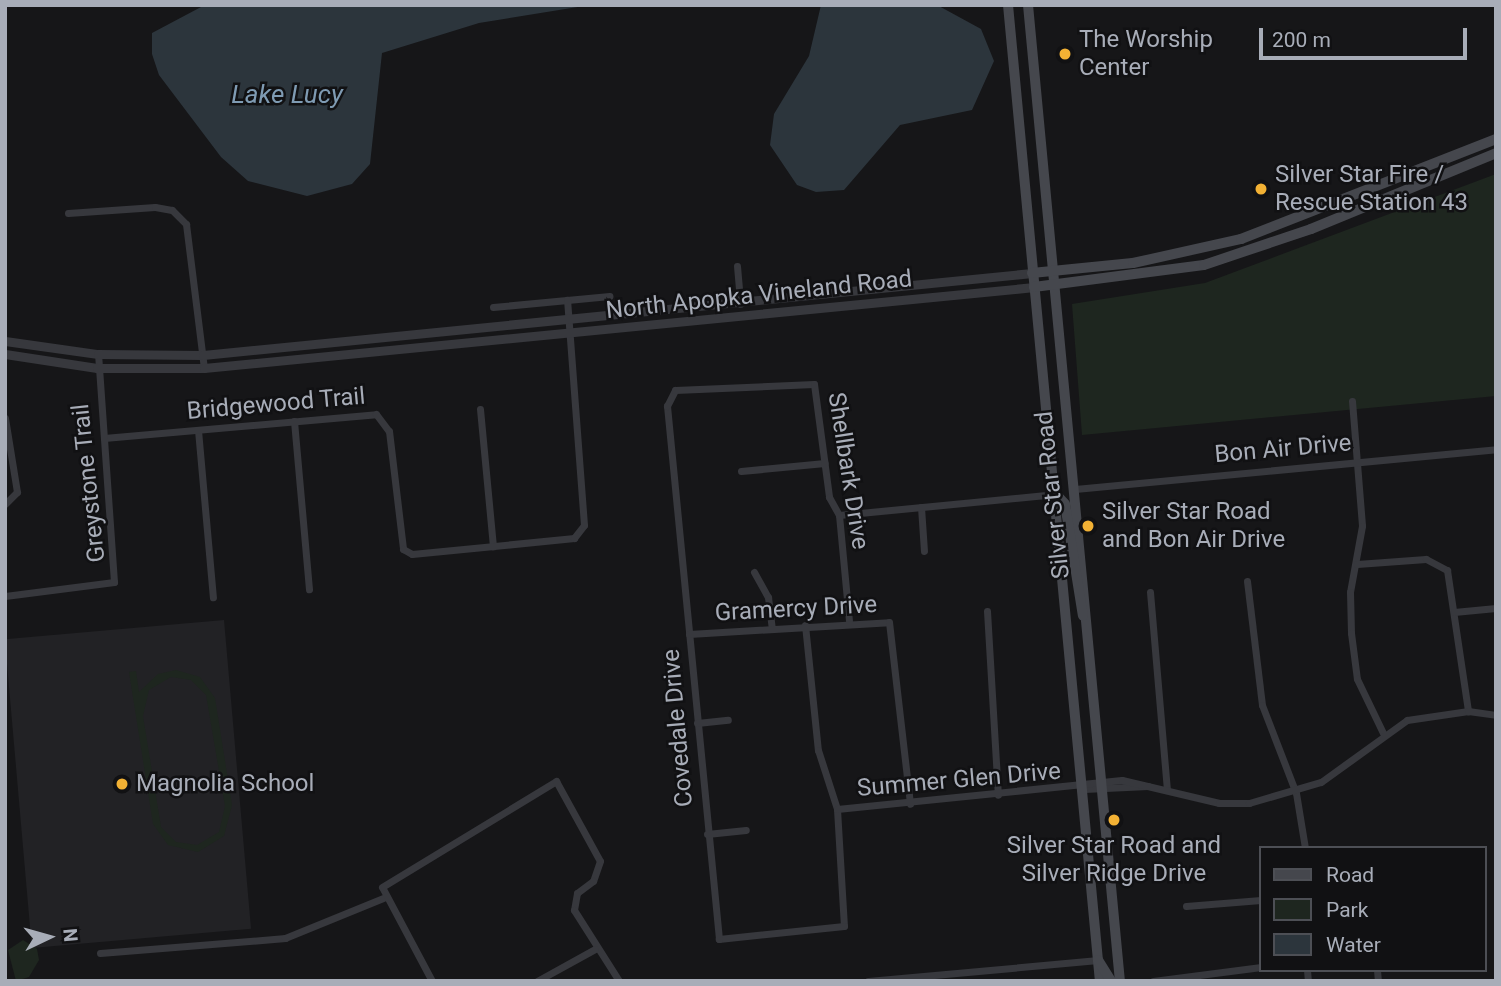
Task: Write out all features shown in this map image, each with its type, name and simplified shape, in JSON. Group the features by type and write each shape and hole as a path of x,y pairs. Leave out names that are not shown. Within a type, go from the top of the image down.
{"main road":[{"name":"Silver Star Road","path":"1008,5 1100,981"},
{"name":"Silver Star Road","path":"1028,5 1050,271 1075,489 1120,981"},
{"name":"North Apopka Vineland Road","path":"1032,272 1133,263 1241,239 1496,139"},
{"name":"North Apopka Vineland Road","path":"1034,287 1160,274 1260,248 1493,154"},
{"path":"1056,494 1065,504 1077,602 1086,623"},
{"path":"1098,960 1111,981"}],"street":[{"path":"1485,144 1493,154"},
{"path":"68,213 155,208 172,210 186,224 204,368"},
{"path":"737,266 740,305"},
{"name":"North Apopka Vineland Road","path":"5,341 98,354 203,355 740,305 1032,272"},
{"name":"North Apopka Vineland Road","path":"5,354 97,368 204,368 570,335 1034,287"},
{"path":"493,307 608,296"},
{"name":"Bridgewood Trail","path":"104,438 376,414 385,419 403,549 412,554 574,538 584,525 567,300"},
{"name":"Greystone Trail","path":"5,596 114,582 98,354"},
{"name":"Shellbark Drive","path":"675,390 814,383 829,497 839,515 849,621"},
{"name":"Covedale Drive","path":"675,390 667,406 719,939 844,926 837,810"},
{"path":"1352,401 1362,526 1350,592 1357,679 1383,733"},
{"path":"480,409 493,546"},
{"path":"5,418 17,492 5,505"},
{"path":"294,421 309,589"},
{"path":"198,430 213,597"},
{"name":"Bon Air Drive","path":"1075,489 1496,449"},
{"path":"741,471 825,463"},
{"path":"839,515 1056,494"},
{"path":"921,507 924,551"},
{"path":"1357,564 1436,561 1447,570 1468,711"},
{"path":"754,572 768,597 772,628"},
{"path":"1247,581 1262,705 1296,793 1305,846"},
{"path":"1150,592 1167,789"},
{"path":"1454,612 1496,608"},
{"path":"987,611 998,795"},
{"name":"Gramercy Drive","path":"689,634 877,620 894,630 910,804"},
{"path":"805,625 818,750 837,810"},
{"path":"1083,788 1152,785 1219,803 1296,793 1336,773 1383,733 1407,720 1468,711 1496,715"},
{"path":"698,723 728,720"},
{"path":"432,981 383,898 387,880 556,781 600,861 593,881 573,901 595,949 619,981"},
{"name":"Summer Glen Drive","path":"837,810 1083,788"},
{"path":"707,834 746,830"},
{"path":"100,953 285,938 383,898"},
{"path":"1186,906 1260,900"},
{"path":"537,981 595,949"},
{"path":"868,981 1098,960"},
{"path":"1153,981 1260,967"}],"shaded area":[{"name":"Magnolia School","path":"224,620 251,929 32,948 5,639"}],"green space":[{"path":"1496,174 1496,396 1082,435 1072,304 1205,283"},
{"path":"176,670 200,677 215,698 232,805 224,836 198,852 168,845 153,824 129,672 136,671 139,692 158,674","holes":["171,677 191,680 206,695 225,806 219,832 197,845 176,842 161,827 143,716 149,690"]},
{"path":"23,940 37,949 39,960 29,977 16,981 8,950"}],"water":[{"name":"Lake Lucy","path":"590,5 479,23 382,53 370,164 352,184 307,196 248,181 221,157 159,75 152,54 152,33 201,7"},
{"path":"821,5 937,5 981,29 994,61 972,110 900,125 844,190 816,192 797,185 770,145 774,114 809,56"}],"place":[{"name":"The Worship Center","path":"1065,54"},
{"name":"Silver Star Fire / Rescue Station 43","path":"1261,189"},
{"name":"Silver Star Road and Bon Air Drive","path":"1088,526"},
{"name":"Magnolia School","path":"122,784"},
{"name":"Silver Star Road and Silver Ridge Drive","path":"1114,820"}]}
